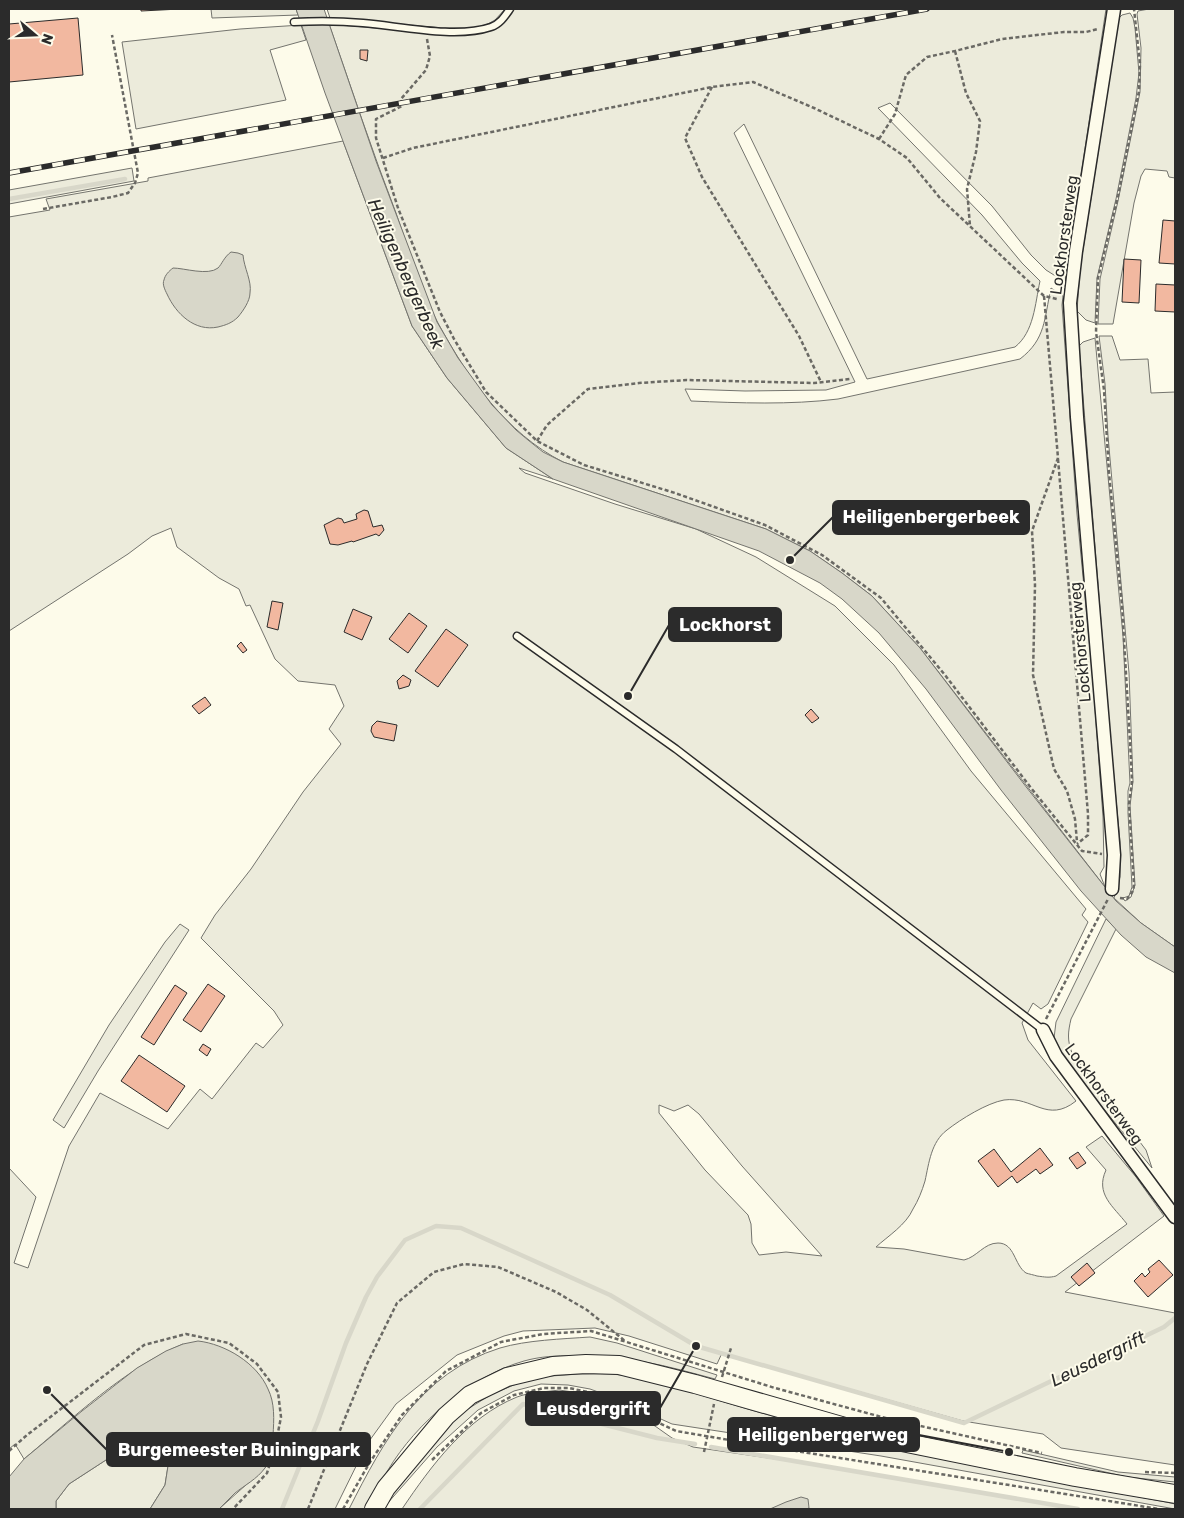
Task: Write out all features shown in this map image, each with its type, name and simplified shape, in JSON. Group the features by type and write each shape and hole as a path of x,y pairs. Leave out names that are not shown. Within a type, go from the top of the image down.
{"main road":[{"path":"374,1509 386,1488 440,1423 470,1395 507,1377 553,1366 586,1364 619,1365 695,1384 888,1438 1076,1477 1175,1494"}],"street":[{"name":"Lockhorsterweg","path":"1112,890 1114,855 1076,408 1070,303 1076,251 1114,9"},
{"name":"Lockhorsterweg","path":"1042,1030 1056,1056 1175,1217"}],"lane":[{"path":"294,22 328,21 443,31 476,31 494,27 502,21 510,9"},
{"path":"517,636 676,749 1042,1030"}],"path":[{"path":"1042,1030 1112,890 1119,898 1127,899 1133,891 1134,885 1129,804 1132,782 1122,605 1109,473 1104,390 1096,332 1098,278 1118,196 1139,91 1140,64 1134,9"},
{"path":"879,139 895,114 906,74 927,57 1002,39 1064,32 1086,32 1112,26"},
{"path":"426,29 430,56 426,70 401,99 402,106 376,119 376,138 398,208 440,312 486,392 538,441 584,464 675,493 765,526 822,555 866,587 880,598 946,675 1031,788 1082,851 1114,855"},
{"path":"43,209 128,193 135,183 138,174 112,36"},
{"path":"956,51 966,94 980,121 976,152 967,189 970,228"},
{"path":"383,158 413,148 712,87 753,82 879,139 907,158 940,198 1044,296 1070,303"},
{"path":"712,87 685,138 702,177 786,314 821,382"},
{"path":"1044,296 1088,814 1088,835 1077,844"},
{"path":"538,441 547,425 588,388 687,380 821,382 850,380"},
{"path":"1058,458 1032,532 1035,585 1033,675 1054,769 1067,791 1075,819 1077,844"},
{"path":"308,1509 367,1364 397,1303 434,1272 464,1264 498,1267 556,1292 587,1310 627,1342"},
{"path":"9,1451 26,1435 144,1345 186,1334 229,1343 258,1364 278,1392 281,1417 275,1448 267,1473 232,1509"},
{"path":"726,1363 731,1348"},
{"path":"426,1466 481,1413 514,1395 544,1388 569,1388 597,1394 676,1431 1163,1509"}],"shaded area":[{"path":"211,9 296,9 298,15 212,18"},
{"path":"327,9 505,9 495,20 486,25 473,28 443,28 330,18"},
{"path":"514,9 1106,9 1065,282 1046,270 1031,255 992,206 890,103 878,108 982,215 1022,263 1040,281 1030,326 1015,347 867,379 744,124 734,133 855,382 826,390 745,391 685,389 691,401 765,403 820,401 838,399 1020,359 1035,344 1043,328 1051,288 1063,296 1062,305 1077,514 1093,681 1103,817 1104,867 1100,874 1105,887 920,648 872,596 810,551 766,529 563,462 542,450 506,420 462,364 431,309 329,24 445,34 476,34 494,30 504,23"},
{"path":"1175,9 1175,178 1169,177 1167,171 1145,169 1141,176 1134,203 1113,324 1098,324 1100,279 1140,92 1141,48 1137,14 1138,11"},
{"path":"1130,13 1135,28 1139,73 1136,98 1116,199 1097,278 1095,323 1086,320 1077,311 1080,269 1119,18"},
{"path":"301,25 306,40 270,50 286,100 136,129 122,42 240,29"},
{"path":"343,141 412,326 447,378 506,448 553,479 519,468 525,473 696,529 756,557 835,606 894,665 971,771 1086,909 1082,915 1088,922 1048,1004 1041,1009 1033,1003 1022,1023 1028,1040 1076,1101 1057,1110 1048,1110 1023,1102 1004,1100 982,1108 953,1126 937,1140 923,1188 910,1215 876,1247 904,1249 964,1260 989,1245 998,1243 1004,1244 1011,1250 1026,1273 1045,1277 1056,1276 1127,1224 1111,1205 1104,1193 1103,1178 1106,1170 1086,1147 1102,1136 1136,1177 1164,1216 1065,1292 1175,1313 1175,1465 1061,1448 1043,1434 963,1421 722,1353 717,1364 629,1336 595,1328 523,1331 504,1336 457,1355 396,1404 367,1444 335,1509 219,1509 266,1467 270,1456 272,1440 183,1344 140,1366 120,1380 24,1459 15,1444 9,1449 9,1168 36,1197 14,1263 28,1268 69,1146 100,1093 168,1129 200,1089 212,1099 256,1043 263,1048 283,1025 274,1011 201,938 215,915 251,869 303,792 341,744 329,729 344,706 335,685 298,681 275,659 250,605 246,606 239,589 219,578 177,547 171,528 152,536 128,554 9,631 9,217 50,210 46,199 148,181 148,178","holes":["659,1105 674,1111 688,1105 699,1114 742,1166 822,1256 786,1252 759,1255 752,1243 751,1224 748,1215 705,1170 659,1113"]},
{"path":"132,168 134,181 9,204 9,190"},
{"path":"1099,336 1112,336 1120,360 1148,359 1151,393 1175,392 1175,947 1141,923 1114,898 1120,877 1120,842 1079,346 1083,342 1095,338 1123,636 1130,783 1128,813 1132,887 1129,896 1123,898 1125,901 1131,897 1135,885 1130,806 1133,781 1129,673 1105,384"},
{"path":"1106,919 1116,929 1071,1019 1069,1044 1072,1053 1146,1150 1152,1168 1062,1058 1054,1038 1056,1022"},
{"path":"180,924 189,930 98,1071 64,1128 53,1120 109,1025 165,942"},
{"path":"590,1337 617,1343 717,1375 715,1379 645,1362 573,1356 536,1358 504,1368 465,1390 429,1419 400,1452 365,1509 349,1509 391,1434 426,1392 448,1374 472,1359 510,1345"},
{"path":"579,1374 616,1374 643,1380 774,1416 888,1444 981,1465 1175,1504 1175,1509 881,1456 672,1424 590,1389 568,1385 541,1384 514,1391 478,1410 437,1447 386,1505 407,1471 458,1415 492,1394 526,1380"},
{"path":"559,1390 606,1400 655,1426 672,1438 693,1447 871,1473 1079,1509 402,1509 438,1460 466,1430 482,1417 522,1395"},
{"path":"132,1446 152,1451 168,1466 165,1485 150,1509 56,1509 56,1501 69,1484 121,1448"},
{"path":"1023,1450 1118,1472 1175,1477 1175,1482 1127,1477 1022,1453"}],"water":[{"path":"296,9 324,9 376,161 437,322 458,358 492,405 516,430 543,452 563,462 766,529 810,551 872,596 920,648 1116,901 1141,923 1175,947 1175,973 1146,957 1121,935 1081,891 1001,790 926,689 879,633 842,599 820,583 759,551 553,479 506,448 447,378 412,326 325,93"},
{"path":"231,252 243,255 250,288 250,296 246,306 233,321 218,327 202,327 187,320 181,315 165,291 163,282 165,276 173,268 202,272 214,270 218,268"},
{"path":"198,1341 219,1346 239,1356 256,1371 268,1389 274,1412 270,1456 265,1468 251,1482 235,1493 219,1509 150,1509 165,1485 168,1466 152,1451 132,1446 121,1448 69,1484 56,1501 56,1509 9,1509 9,1477 24,1459 137,1368 166,1351 183,1344"},
{"path":"801,1497 808,1499 809,1508 770,1509 786,1502"}],"building":[{"path":"141,9 180,9 141,11"},
{"path":"78,18 83,75 9,82 9,24"},
{"path":"360,50 368,50 367,61 360,59"},
{"path":"1163,220 1175,221 1175,264 1159,263"},
{"path":"1124,259 1141,260 1139,303 1122,302"},
{"path":"1156,284 1175,285 1175,312 1155,311"},
{"path":"364,510 368,511 373,527 382,525 384,530 379,536 376,534 353,542 338,545 330,544 324,525 338,518 342,519 344,523 357,519 356,514"},
{"path":"272,601 283,603 278,630 267,627"},
{"path":"353,609 372,617 362,640 344,632"},
{"path":"409,613 427,626 408,653 389,639"},
{"path":"446,629 468,645 438,687 415,671"},
{"path":"241,642 247,650 243,653 237,646"},
{"path":"403,675 411,680 409,686 399,689 397,681"},
{"path":"205,697 211,705 199,714 192,706"},
{"path":"811,709 819,718 812,723 805,715"},
{"path":"377,721 397,725 394,741 374,737 371,731 372,726"},
{"path":"208,984 225,996 201,1032 183,1020"},
{"path":"175,985 187,993 154,1045 141,1037"},
{"path":"203,1044 211,1049 207,1056 199,1050"},
{"path":"139,1055 185,1086 167,1112 121,1081"},
{"path":"1040,1148 1053,1165 1040,1174 1036,1169 1017,1183 1012,1176 998,1187 978,1161 994,1149 1011,1172"},
{"path":"1078,1152 1086,1163 1077,1169 1069,1158"},
{"path":"1159,1260 1173,1275 1148,1297 1134,1281 1142,1273 1145,1277 1150,1272 1148,1269"},
{"path":"1087,1263 1095,1273 1079,1286 1071,1277"}],"waterway":[{"path":"9,199 125,179"},
{"name":"Leusdergrift","path":"282,1509 318,1421 346,1343 366,1297 377,1277 405,1240 436,1226 461,1228 610,1295 696,1346 964,1423 1164,1327 1175,1318"},
{"path":"420,1509 523,1404 657,1438 695,1444"},
{"path":"711,1447 1078,1509"}],"railway":[{"path":"9,173 927,9"}],"place":[{"name":"Heiligenbergerbeek","path":"790,560"},
{"name":"Lockhorst","path":"628,696"},
{"name":"Leusdergrift","path":"696,1346"},
{"name":"Burgemeester Buiningpark","path":"47,1390"},
{"name":"Heiligenbergerweg","path":"1009,1452"}]}
